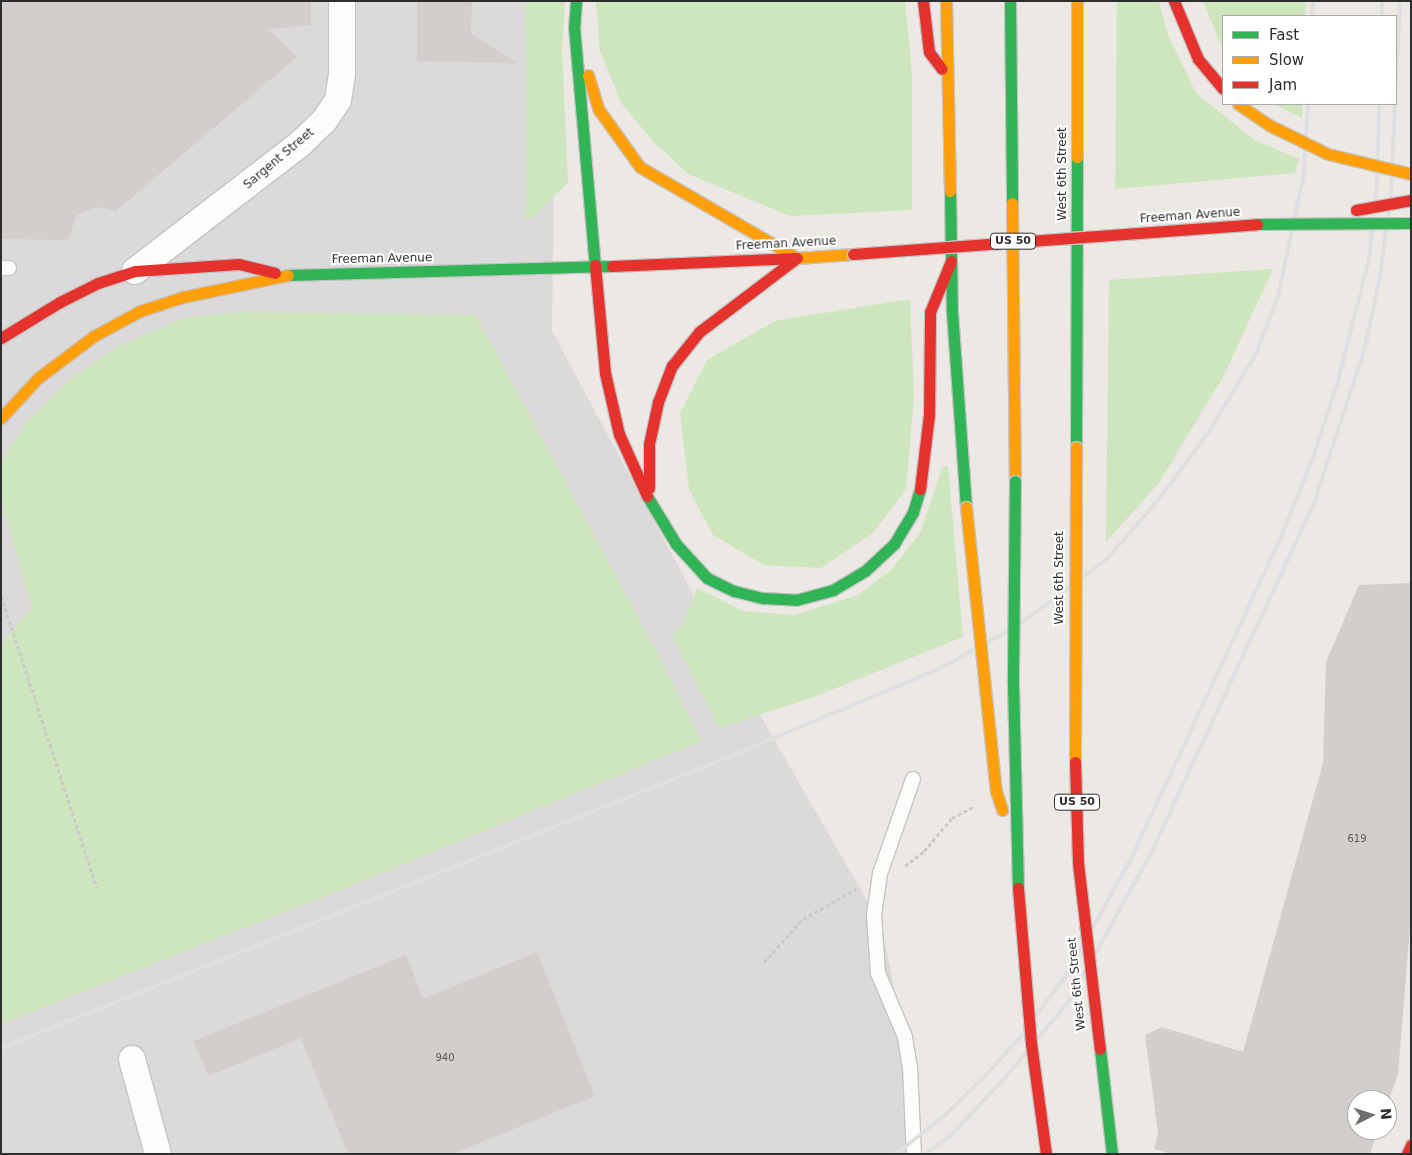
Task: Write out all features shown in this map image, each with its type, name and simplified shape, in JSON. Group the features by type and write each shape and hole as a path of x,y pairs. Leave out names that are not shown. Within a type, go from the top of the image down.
{"main road":[{"path":"576,1 574,27 605,373 619,434 649,500 676,544 707,578 734,591 763,598 796,600 833,590 865,572 894,544 913,512 924,477 929,415 930,312 951,260"},
{"path":"923,1 929,52 947,76"},
{"path":"946,1 951,260 966,507 996,791 1016,857"},
{"name":"US 50","path":"1010,1 1015,481 1013,684 1016,857 1032,1043 1046,1154"},
{"name":"West 6th Street","path":"1077,1 1074,712 1078,863 1112,1154"},
{"path":"1174,1 1182,27 1198,59 1222,88"},
{"path":"574,27 599,110 640,167 797,258 699,332 672,366 658,402 649,444 649,500"},
{"path":"1239,105 1268,125 1328,154 1411,174"},
{"name":"Freeman Avenue","path":"1290,222 1411,200"},
{"name":"Freeman Avenue","path":"1,418 38,378 94,336 140,311 183,297 282,275 594,267 797,258 1290,222 1411,223"},
{"name":"Freeman Avenue","path":"4,334 98,283 135,271 239,264 282,275"},
{"path":"1407,1154 1411,1145"}],"street":[{"name":"Sargent Street","path":"135,271 270,167 324,121 338,100 342,74 342,1"},
{"path":"132,1059 158,1154"}],"lane":[{"path":"913,779 880,874 874,923 878,972 905,1037 909,1059 914,1154"}],"path":[{"path":"1,596 97,888"}],"shaded area":[{"path":"1,1 556,1 552,331 729,661 881,925 904,1034 907,1154 1,1154"}],"green space":[{"path":"525,1 565,1 562,49 568,183 533,218 526,219"},
{"path":"596,1 905,1 912,74 912,210 790,216 688,174 654,142 621,103 600,51"},
{"path":"1117,1 1159,1 1167,33 1196,93 1254,140 1299,159 1295,173 1115,189"},
{"path":"1203,1 1306,1 1305,15 1222,15 1222,48"},
{"path":"1276,105 1302,105 1302,118"},
{"path":"1273,269 1223,377 1159,483 1106,542 1109,280"},
{"path":"910,299 914,397 906,489 872,534 821,568 764,565 713,535 689,489 680,413 707,360 775,321"},
{"path":"240,312 476,315 656,650 702,741 343,889 1,1024 1,644 32,608 1,499 1,462 27,421 70,379 119,346 184,318"},
{"path":"943,466 948,466 963,637 814,697 719,728 672,635 681,627 697,588 743,611 795,615 858,595 891,570 920,533"}],"building":[{"path":"1,1 311,1 311,25 268,29 297,57 116,211 99,207 77,214 68,240 1,239"},
{"path":"417,1 472,1 471,34 518,63 417,61"},
{"path":"1411,583 1411,915 1398,1074 1392,1090 1347,1090 1347,1140 1375,1140 1370,1154 1171,1154 1154,1149 1158,1133 1145,1035 1162,1027 1243,1052 1323,763 1326,662 1359,585"},
{"path":"537,952 595,1096 452,1154 348,1154 301,1038 208,1076 194,1041 406,955 423,999"}],"railway":[{"path":"1312,15 1313,1"},
{"path":"1382,1 1382,15"},
{"path":"1397,62 1400,1"},
{"path":"1,1048 738,753 939,669 1017,626 1105,561 1160,498 1208,433 1256,354 1278,297 1304,174 1308,105"},
{"path":"896,1154 945,1115 985,1076 1019,1039 1067,974 1130,861 1280,539 1312,461 1338,381 1369,259 1377,185 1379,105"},
{"path":"925,1154 949,1137 1003,1080 1069,1001 1152,851 1314,503 1364,351 1380,277 1391,195 1395,105"}],"traffic: fast":[{"path":"576,1 574,27 595,265"},
{"path":"1010,1 1012,203"},
{"path":"1076,447 1077,157"},
{"path":"950,191 952,312 966,507"},
{"path":"1257,224 1411,223"},
{"path":"288,275 612,266"},
{"path":"1015,481 1013,684 1018,888"},
{"path":"647,496 676,544 707,578 734,591 763,598 796,600 833,590 865,571 894,544 913,512 920,489"},
{"path":"1100,1049 1112,1154"}],"traffic: slow":[{"path":"946,1 950,191"},
{"path":"1077,1 1077,157"},
{"path":"588,75 599,110 640,167 797,258 794,260"},
{"path":"1239,105 1269,125 1328,154 1411,174"},
{"path":"1012,203 1015,481"},
{"path":"797,258 853,254"},
{"path":"1,418 38,378 94,336 140,311 183,297 288,275"},
{"path":"1075,762 1076,447"},
{"path":"966,507 996,791 1002,810"}],"traffic: jam":[{"path":"923,1 929,52 942,69"},
{"path":"1174,1 1198,59 1222,88"},
{"path":"1356,210 1411,200"},
{"path":"853,254 1257,224"},
{"path":"612,266 797,258"},
{"path":"649,488 649,444 658,402 672,366 699,332 794,260"},
{"path":"920,489 929,415 930,312 951,261"},
{"path":"1,338 60,302 98,283 135,271 239,264 275,273"},
{"path":"595,265 605,373 619,434 647,496"},
{"path":"1075,762 1078,863 1100,1049"},
{"path":"1018,888 1031,1043 1046,1154"},
{"path":"1407,1154 1411,1145"}]}
